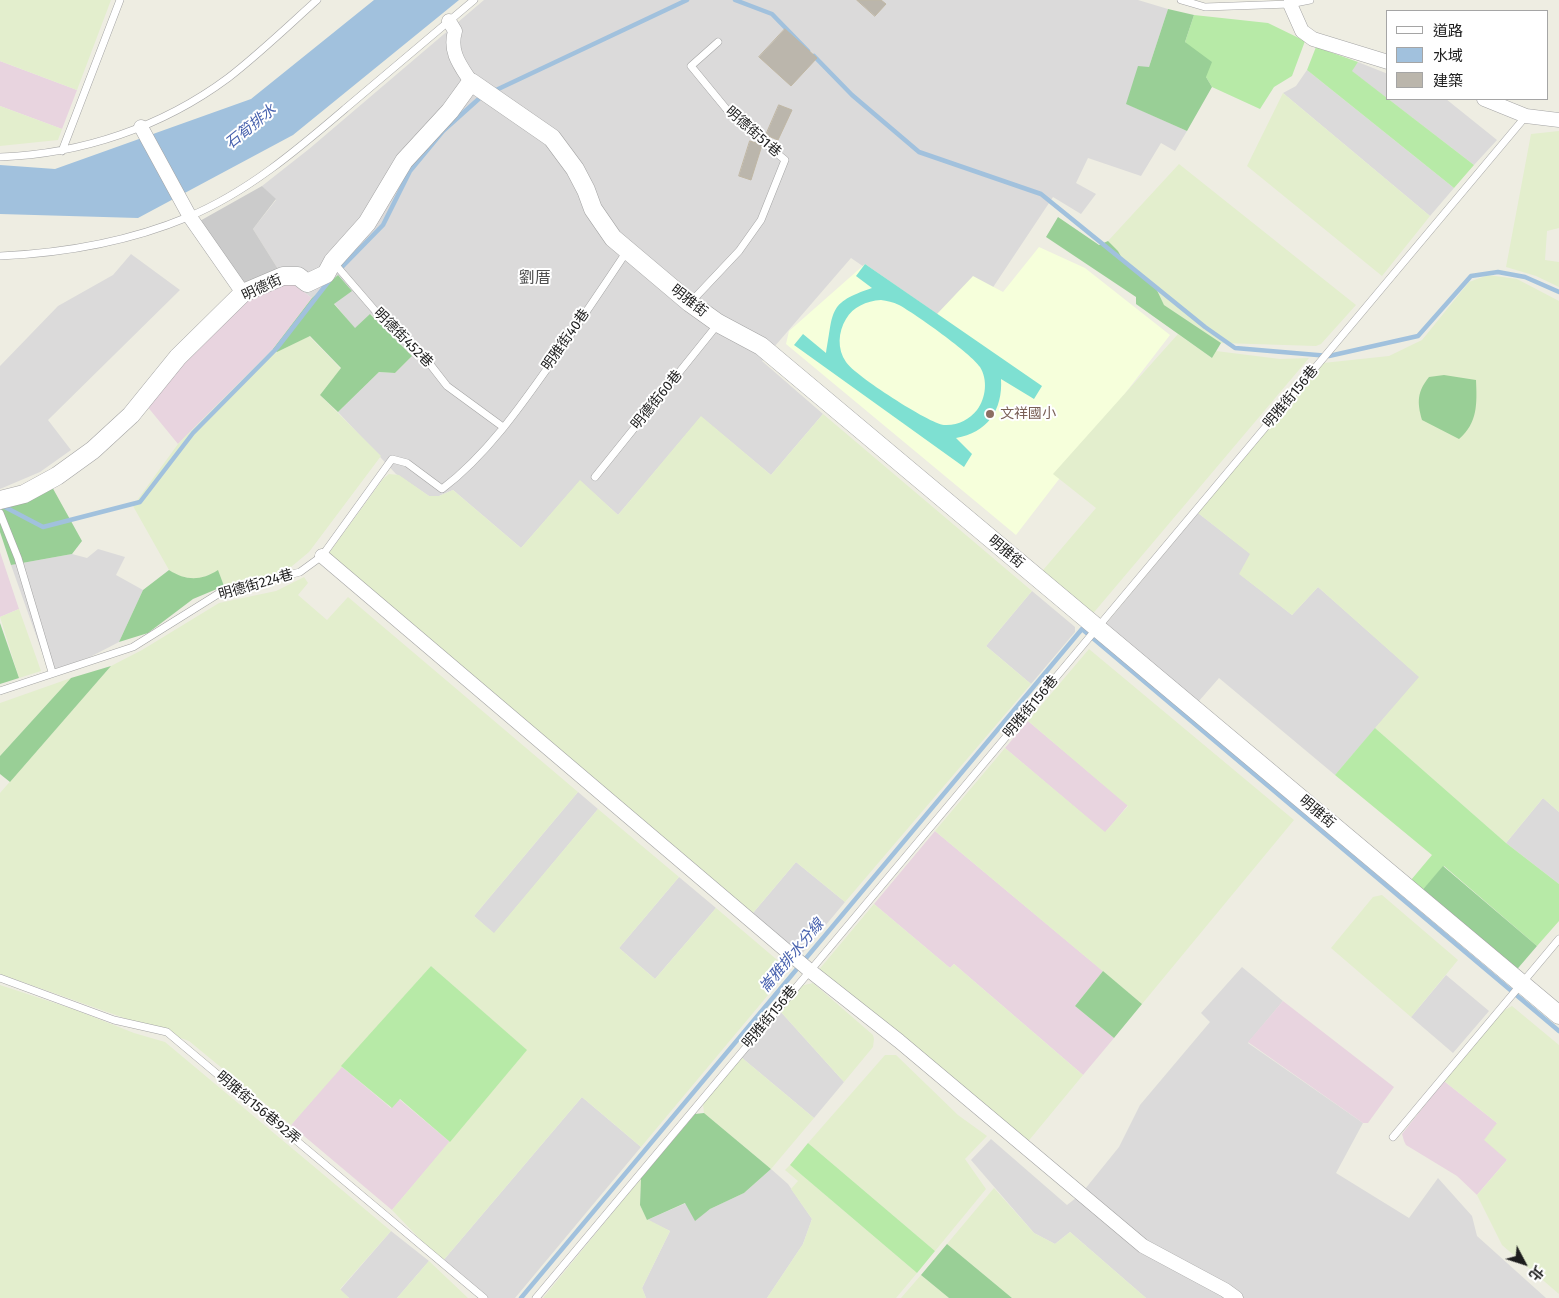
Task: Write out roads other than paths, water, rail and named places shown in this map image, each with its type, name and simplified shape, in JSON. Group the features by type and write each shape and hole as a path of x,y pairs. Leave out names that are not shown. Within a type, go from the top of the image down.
{"street":[{"path":"1291,2 1302,31 1313,38 1386,61"},
{"path":"449,21 455,31 453,42 455,57 471,82"},
{"name":"明雅街","path":"471,82 552,138 586,190 592,209 602,225 627,251 690,303 718,323 761,346 1559,1015"},
{"name":"明德街","path":"0,500 24,494 57,476 93,450 131,415 178,357 244,293 283,276 298,276 307,283 317,280 326,274 333,261 367,223 404,161 450,111 471,82"},
{"path":"1486,100 1526,116 1559,120"},
{"path":"141,127 190,217 244,293"},
{"path":"322,556 809,970 899,1041 1143,1246 1225,1290 1236,1298"}],"lane":[{"path":"62,151 120,0"},
{"path":"0,157 62,151 88,145 141,127 197,98 229,77 317,0"},
{"path":"0,256 69,250 106,244 190,217 234,194 274,166 474,0"},
{"path":"1181,0 1205,7 1310,0"},
{"name":"明德街51巷","path":"690,303 739,251 761,220 785,160 755,135 750,125 728,111 690,66 718,42"},
{"name":"明雅街156巷","path":"536,1298 1526,116"},
{"name":"明雅街40巷","path":"503,427 535,385 627,251"},
{"name":"明德街452巷","path":"333,261 378,314 419,350 447,386 503,427"},
{"name":"明德街60巷","path":"595,477 718,323"},
{"name":"明德街224巷","path":"0,691 52,672 133,647 218,594 300,572 322,556 392,459 407,463 442,489 459,476 503,427"},
{"path":"0,513 18,558 52,672"},
{"path":"1393,1136 1559,939"},
{"name":"明雅街156巷92弄","path":"0,978 114,1020 167,1032 484,1298"}],"water":[{"name":"石筍排水","path":"374,0 459,0 293,135 138,218 0,214 0,165 55,169 251,99"}],"waterway":[{"path":"494,91 687,0"},
{"path":"735,0 772,14 808,51"},
{"path":"814,56 852,95 919,152 1041,194 1205,327 1235,348 1329,356 1418,336 1471,276 1498,272 1525,277 1559,292"},
{"path":"339,270 383,225 410,171 443,131 482,96"},
{"path":"1,505 43,527 140,502 193,433 277,348 329,281"},
{"name":"崙雅排水分線","path":"521,1298 1082,629 1559,1031"}],"place":[{"name":"文祥國小","path":"990,414"}],"district":[{"name":"劉厝","path":"535,279"}]}
